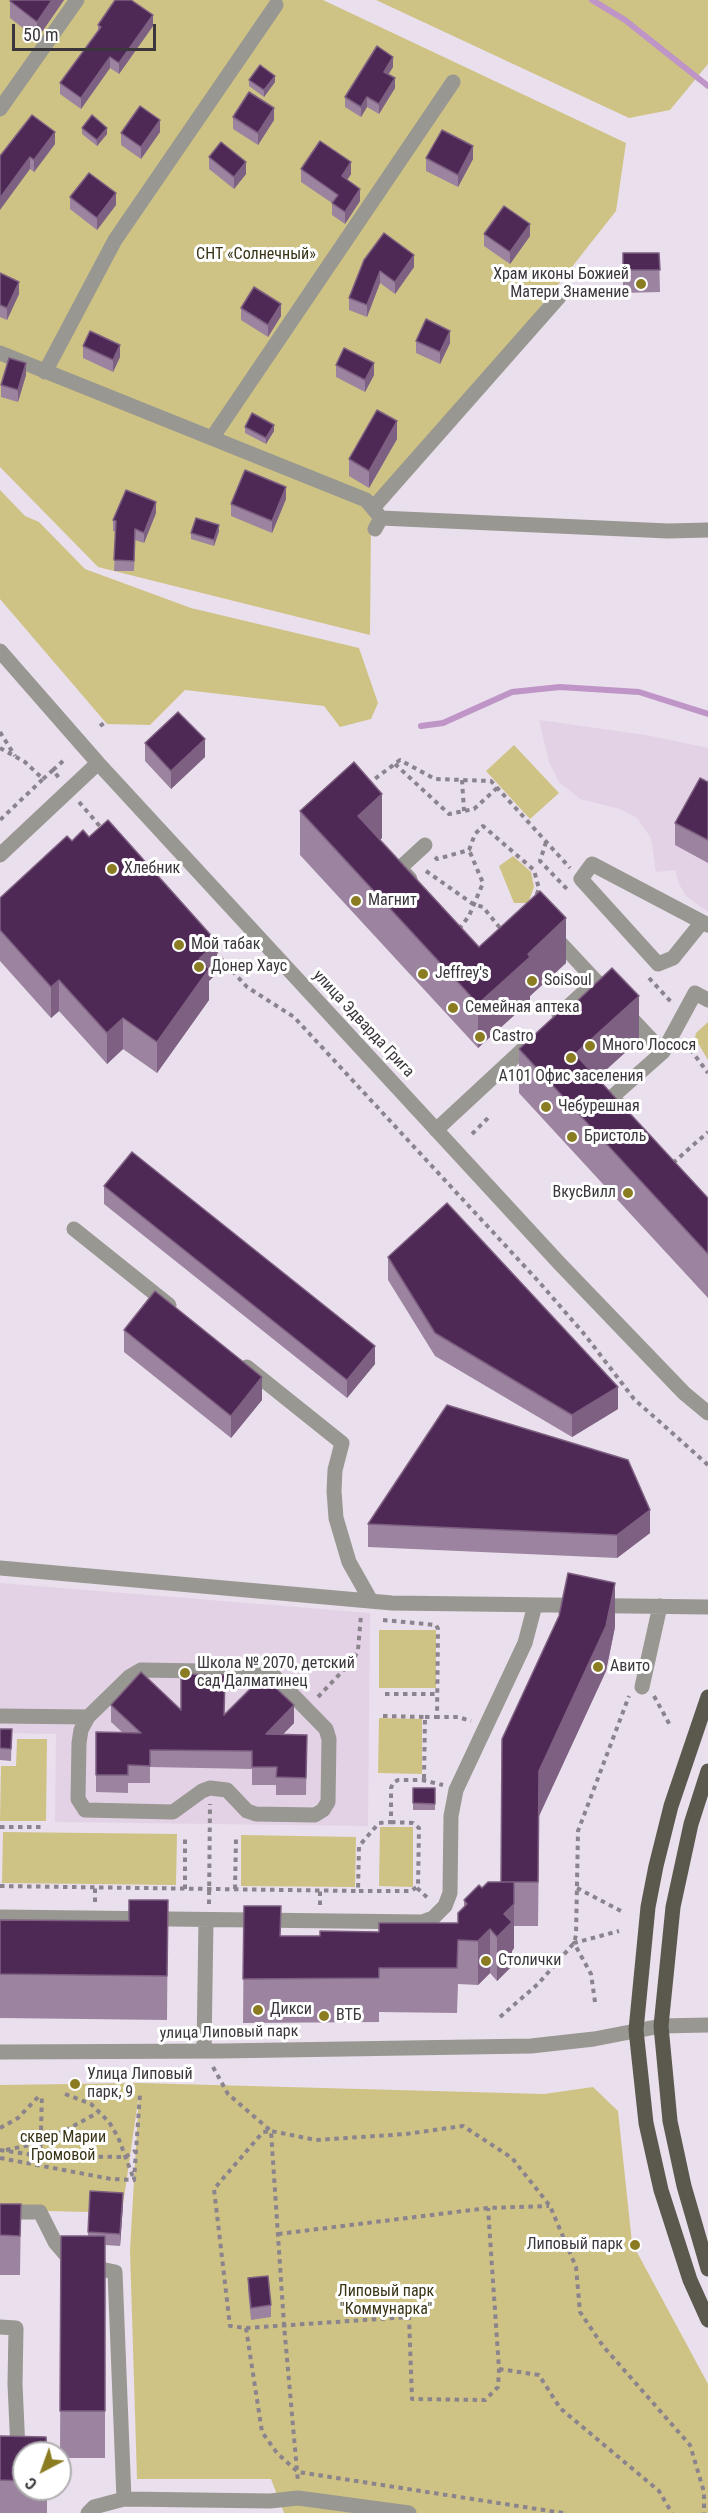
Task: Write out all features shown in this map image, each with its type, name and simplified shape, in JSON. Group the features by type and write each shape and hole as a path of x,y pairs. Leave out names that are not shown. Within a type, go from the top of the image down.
{"main road":[{"path":"708,1697 671,1806 656,1866 648,1907 636,2030 646,2123 661,2190 690,2280 708,2320"},
{"path":"708,1771 694,1813 673,1907 661,2026 670,2121 684,2186 708,2269"}],"street":[{"path":"0,109 77,0"},
{"path":"45,372 115,240 276,5"},
{"path":"212,438 453,82"},
{"path":"376,518 559,297"},
{"path":"0,353 366,500 376,518"},
{"path":"376,518 668,531 708,530"},
{"name":"улица Эдварда Грига","path":"0,651 98,763 560,1264 684,1393 708,1413"},
{"path":"0,855 98,763"},
{"path":"422,892 400,868 425,845"},
{"path":"592,864 705,924 673,958 658,964 581,879 592,864"},
{"path":"530,914 533,914 663,1052"},
{"path":"436,1130 596,981"},
{"path":"635,1122 612,1097 663,1052 695,993 708,1000"},
{"path":"74,1229 185,1318"},
{"path":"231,1354 342,1443 334,1480 336,1518 366,1607"},
{"path":"0,1568 366,1607 535,1605 708,1607"},
{"path":"0,1917 422,1922 433,1918 445,1906 450,1893 451,1816 456,1790 525,1643 535,1605"},
{"path":"642,1687 660,1606"},
{"path":"147,1670 266,1672 275,1677 322,1723 329,1739 328,1802 324,1810 315,1815 253,1813 245,1809 227,1790 222,1789 202,1791 173,1812 85,1810 78,1799 79,1743 81,1730 88,1717 137,1672 147,1670"},
{"path":"0,1716 88,1717"},
{"path":"204,2051 207,1920"},
{"name":"улица Липовый парк","path":"0,2052 531,2046 594,2039 661,2026 708,2025"},
{"path":"0,2212 40,2212 54,2242 73,2263 115,2272 124,2499"},
{"path":"0,2327 16,2328 7,2384 18,2450 0,2449"},
{"path":"88,2513 94,2507 124,2499 269,2507 298,2498 409,2513"}],"path":[{"path":"0,732 16,756"},
{"path":"0,748 29,765 43,780"},
{"path":"0,820 64,760"},
{"path":"361,784 371,784 400,760 435,779 490,781 581,879"},
{"path":"395,764 449,814 474,809 497,788"},
{"path":"53,770 107,834"},
{"path":"462,780 464,811"},
{"path":"458,931 469,916 483,883 469,850 475,834 483,826 534,870 539,889 530,914"},
{"path":"540,861 546,842"},
{"path":"437,859 469,850"},
{"path":"409,860 473,904 483,908 500,928"},
{"path":"208,945 247,987 294,1017 540,1283 585,1335 634,1399 708,1465"},
{"path":"675,1030 708,1073"},
{"path":"472,1134 490,1116"},
{"path":"673,1163 708,1132"},
{"path":"307,1708 354,1659 358,1650 366,1607 387,1622 436,1625 437,1717"},
{"path":"500,2017 538,1984 574,1943 579,1825 628,1696 633,1690 642,1687 652,1694 671,1727"},
{"path":"385,1694 437,1694"},
{"path":"383,1716 462,1718 485,1727"},
{"path":"424,1780 425,1717"},
{"path":"391,1822 391,1788 398,1780 424,1780 456,1790"},
{"path":"0,1886 184,1889 358,1891 411,1891 418,1886 419,1828 413,1823 379,1823 359,1846 358,1891"},
{"path":"207,1920 210,1824"},
{"path":"0,1827 41,1827"},
{"path":"184,1889 185,1838"},
{"path":"235,1889 236,1838"},
{"path":"577,1887 621,1911"},
{"path":"574,1943 619,1930"},
{"path":"574,1943 591,1974 595,2002"},
{"path":"204,2051 228,2094 271,2131 284,2325 298,2472 298,2498"},
{"path":"0,2128 18,2118 42,2094 40,2166"},
{"path":"65,2094 91,2104 109,2122 118,2137 134,2180"},
{"path":"134,2180 140,2094"},
{"path":"1,2150 40,2141 99,2112"},
{"path":"488,2208 499,2369 498,2387 485,2400 412,2399 409,2317 246,2328 230,2326 214,2189 263,2132 271,2131 316,2140 406,2134 464,2126 512,2158 550,2206 576,2267 580,2312 603,2346 690,2445 704,2492 704,2513"},
{"path":"1,2150 40,2156 125,2157 136,2150"},
{"path":"0,2158 134,2180"},
{"path":"278,2234 488,2208 550,2206"},
{"path":"246,2328 262,2432 277,2453 298,2472 563,2513"},
{"path":"499,2369 539,2375 560,2408 659,2492 672,2513"}],"shaded area":[{"path":"539,720 646,735 708,748 708,912 686,896 675,870 656,872 651,838 637,818 620,809 580,799 559,782 549,762"},
{"name":"Школа № 2070, детский сад Далматинец","path":"0,1583 370,1613 368,1826 55,1822 56,1734 0,1733"}],"green space":[{"name":"СНТ «Солнечный»","path":"0,0 323,0 626,143 616,211 371,522 370,635 98,567 0,467"},
{"path":"376,0 708,0 708,64 670,110 629,118"},
{"path":"0,490 25,516 39,522 85,569 191,608 359,648 378,703 371,719 340,727 324,706 185,690 150,725 107,724 0,599"},
{"path":"514,745 559,793 530,819 486,771"},
{"path":"513,856 531,872 534,887 528,903 514,903 499,866"},
{"path":"708,1022 708,1060 695,1038 696,1033"},
{"path":"379,1630 436,1630 436,1688 379,1688"},
{"path":"379,1718 422,1719 422,1774 378,1773"},
{"path":"17,1739 47,1739 46,1821 0,1821 1,1766 16,1766"},
{"path":"380,1827 413,1827 413,1887 379,1886"},
{"path":"3,1832 177,1834 176,1885 2,1883"},
{"path":"241,1835 356,1837 355,1887 241,1886"},
{"name":"Липовый парк \"Коммунарка\"","path":"140,2083 544,2094 593,2087 618,2111 632,2243 708,2384 708,2513 284,2513 271,2479 137,2479 130,2250 139,2094 123,2205 90,2212 0,2210 0,2085"}],"building":[{"path":"11,0 52,0 37,22"},
{"path":"115,0 131,0 153,15 119,63 110,57 81,98 60,83 101,27 98,25"},
{"path":"377,46 393,57 384,72 395,78 379,104 367,97 361,107 345,97"},
{"path":"260,65 275,76 264,90 249,80"},
{"path":"249,92 274,108 258,133 233,117"},
{"path":"140,106 160,120 141,147 121,133"},
{"path":"32,115 55,132 34,160 30,157 0,198 0,156"},
{"path":"92,115 107,128 97,140 82,128"},
{"path":"442,130 473,146 458,175 426,158"},
{"path":"320,141 351,162 342,176 360,189 345,212 332,203 338,195 301,169"},
{"path":"221,142 246,162 234,177 209,157"},
{"path":"89,173 116,193 97,218 70,197"},
{"path":"504,206 530,224 510,252 484,234"},
{"path":"384,233 414,255 395,282 380,271 367,305 349,298 364,260"},
{"path":"623,253 659,253 660,270 623,270"},
{"path":"0,273 19,282 7,308 0,305"},
{"path":"254,287 281,304 268,325 241,308"},
{"path":"426,319 450,331 440,352 416,341"},
{"path":"90,331 120,345 113,360 83,346"},
{"path":"344,348 374,363 365,380 336,365"},
{"path":"9,358 26,363 18,390 1,385"},
{"path":"377,410 397,421 369,471 349,459"},
{"path":"252,413 274,425 266,438 245,427"},
{"path":"245,470 286,487 272,521 231,504"},
{"path":"126,490 156,502 144,533 135,529 134,561 114,560 116,521 113,520"},
{"path":"196,518 219,525 214,540 191,533"},
{"path":"178,712 205,739 171,771 145,743"},
{"path":"354,762 382,794 358,816 479,947 540,891 566,918 528,954 530,957 478,1004 300,811"},
{"path":"700,778 708,782 708,840 675,823"},
{"path":"108,820 217,942 199,959 209,969 157,1042 123,1018 107,1033 59,980 51,987 0,930 0,898 67,836 72,841 83,830 89,837"},
{"path":"612,968 639,996 575,1054 708,1198 708,1254 519,1049 571,1001 574,1004"},
{"path":"132,1152 375,1346 347,1380 104,1186"},
{"path":"447,1203 618,1387 572,1415 435,1333 388,1257"},
{"path":"155,1291 262,1377 231,1416 124,1330"},
{"path":"447,1405 628,1460 650,1510 617,1535 368,1524"},
{"path":"568,1573 615,1583 606,1626 539,1771 538,1882 501,1882 502,1739 559,1616"},
{"path":"141,1672 181,1710 181,1674 225,1675 224,1715 263,1676 294,1705 266,1734 307,1735 306,1778 276,1777 277,1767 252,1767 252,1751 150,1750 150,1766 128,1765 128,1775 96,1775 96,1732 141,1733 111,1705"},
{"path":"0,1729 12,1729 11,1749 0,1748"},
{"path":"413,1788 435,1788 435,1804 413,1803"},
{"path":"488,1882 514,1882 514,1904 504,1914 512,1922 497,1937 490,1929 478,1941 458,1940 457,1968 379,1968 379,1978 243,1979 244,1906 281,1906 280,1936 320,1936 320,1931 379,1932 379,1923 458,1923 458,1913 467,1904 464,1900 479,1885 482,1888"},
{"path":"129,1900 168,1900 167,1976 0,1974 0,1920 129,1921"},
{"path":"90,2191 123,2193 120,2234 88,2232"},
{"path":"0,2204 21,2204 20,2236 0,2235"},
{"path":"61,2236 105,2236 105,2411 60,2411"},
{"path":"268,2276 271,2305 251,2308 248,2278"},
{"path":"0,2436 46,2437 46,2441 12,2441 12,2480 0,2480"}],"waterway":[{"path":"592,0 625,20 708,86"},
{"path":"421,726 443,723 512,692 560,687 639,692 708,714"}],"place":[{"name":"Храм иконы Божией Матери Знамение","path":"641,284"},
{"name":"Хлебник","path":"112,869"},
{"name":"Магнит","path":"356,901"},
{"name":"Мой табак","path":"179,945"},
{"name":"Донер Хаус","path":"199,967"},
{"name":"Jeffrey's","path":"423,974"},
{"name":"SoiSoul","path":"532,981"},
{"name":"Семейная аптека","path":"453,1008"},
{"name":"Castro","path":"480,1037"},
{"name":"Много Лосося","path":"590,1046"},
{"name":"А101 Офис заселения","path":"571,1058"},
{"name":"Чебурешная","path":"546,1107"},
{"name":"Бристоль","path":"572,1137"},
{"name":"ВкусВилл","path":"628,1193"},
{"name":"Авито","path":"598,1667"},
{"name":"Школа № 2070, детский сад Далматинец","path":"185,1673"},
{"name":"Столички","path":"486,1961"},
{"name":"Дикси","path":"258,2010"},
{"name":"ВТБ","path":"324,2016"},
{"name":"Улица Липовый парк, 9","path":"75,2084"},
{"name":"Липовый парк","path":"635,2245"}],"park label":[{"name":"сквер Марии Громовой","path":"63,2147"}]}
